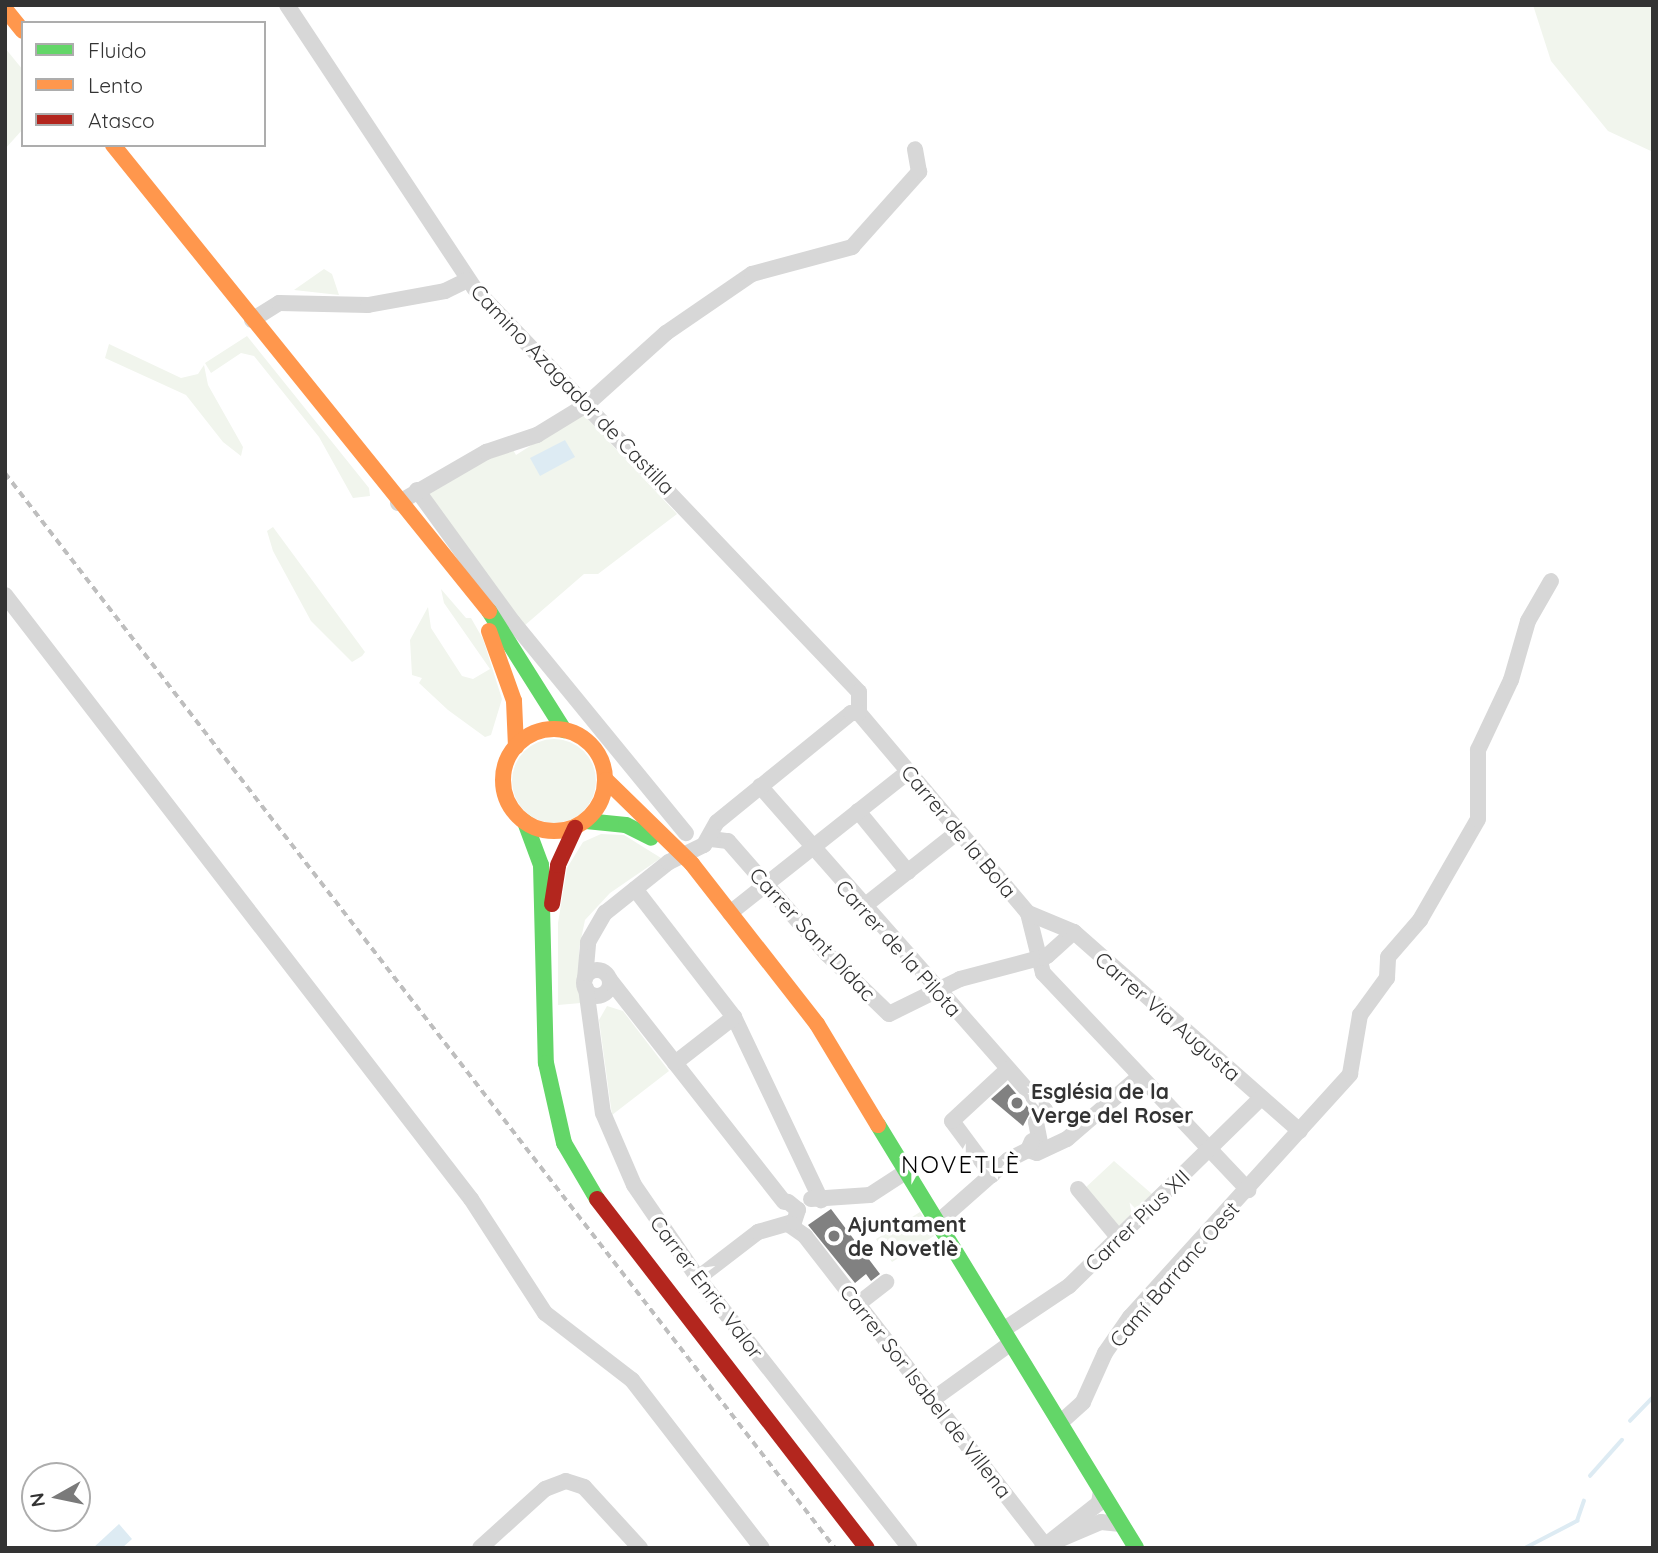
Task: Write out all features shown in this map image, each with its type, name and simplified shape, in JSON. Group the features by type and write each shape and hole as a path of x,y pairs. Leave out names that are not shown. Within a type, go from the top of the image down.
{"main road":[{"path":"5,9 21,29"},
{"path":"115,147 398,503 463,583 491,612 564,730"},
{"path":"463,583 497,645 514,701 516,747 503,786 525,822 541,865 548,1083 560,1133 575,1165 867,1548"},
{"path":"516,747 546,730 564,730 589,742 606,780 678,854 730,913 817,1024 938,1222 944,1243 1007,1337 1136,1548"},
{"path":"545,955 558,865 580,824 597,809 606,780"},
{"path":"525,822 541,830 580,824 626,825 678,854"}],"street":[{"name":"Camino Azagador de Castilla","path":"287,5 468,280 859,692 859,713"},
{"path":"398,503 486,452 537,435 586,405 666,333 752,274 852,247 919,172 915,149"},
{"path":"252,320 279,303 368,305 445,291 468,280"},
{"path":"417,490 513,622 686,833"},
{"name":"Camí Barranc Oest","path":"1060,1423 1083,1402 1125,1324 1350,1074 1360,1015 1387,978 1388,957 1420,920 1443,874 1467,847 1478,819 1478,750 1511,680 1528,621 1551,581"},
{"path":"5,595 471,1199 545,1312 632,1380 762,1548"},
{"path":"606,983 594,953 592,933 604,912 678,854 711,839 717,822 851,713 859,713"},
{"name":"Carrer de la Bola","path":"859,713 1028,913 1043,973 1248,1190"},
{"path":"730,913 909,771"},
{"name":"Carrer de la Pilota","path":"760,786 811,849 936,991 1043,1107 1035,1146"},
{"path":"858,811 908,872"},
{"path":"863,907 959,831"},
{"name":"Carrer Sant Dídac","path":"711,839 725,839 887,1013 896,1015 936,991 1037,953"},
{"path":"635,889 734,1017 821,1200"},
{"name":"Carrer Via Augusta","path":"1028,913 1066,929 1300,1131"},
{"path":"1037,953 1066,929"},
{"name":"Carrer Enric Valor","path":"592,933 586,983 595,1077 612,1143 649,1210 698,1278 910,1548"},
{"path":"586,983 594,971 606,983"},
{"path":"586,983 606,983"},
{"name":"Carrer Sor Isabel de Villena","path":"606,983 631,1006 785,1211 1044,1546"},
{"path":"675,1063 734,1017"},
{"path":"992,1175 952,1121 1008,1069"},
{"path":"938,1222 1009,1160 1035,1146 1067,1139 1140,1076"},
{"name":"Carrer Pius XII","path":"932,1400 1069,1286 1261,1098"},
{"path":"698,1278 785,1211 821,1200 870,1195 907,1171"},
{"path":"1078,1189 1118,1237"},
{"path":"858,1304 886,1282"},
{"path":"480,1548 545,1489 566,1481 584,1487 640,1548"},
{"path":"1044,1546 1099,1503 1101,1491"},
{"path":"1044,1546 1101,1522 1121,1524"}],"shaded area":[{"path":"1533,5 1653,5 1653,152 1608,131 1551,61"},
{"path":"5,48 21,68 21,131 5,149"},
{"path":"324,269 332,274 339,295 294,290"},
{"path":"247,336 369,488 370,496 353,498 319,437 254,356 241,353 211,373 205,363"},
{"path":"109,344 181,378 198,374 204,365 208,385 243,447 241,456 223,442 186,395 105,358"},
{"path":"582,413 677,514 598,574 584,574 524,626 427,494 511,446 516,455"},
{"path":"565,440 575,457 540,476 530,458"},
{"path":"273,527 365,652 362,656 352,662 311,621 273,551 267,531"},
{"path":"441,589 466,618 471,618 483,639 502,699 491,735 485,737 448,710 419,683 422,678 412,675 410,640 428,607 431,628 462,676 473,679 490,669 444,603"},
{"path":"554,739 570,742 589,758 596,781 593,797 577,816 554,823 538,820 519,804 512,781 515,765 531,746"},
{"path":"601,834 624,835 661,858 610,893 585,920 579,949 581,1003 558,1005 558,923 567,868 583,842"},
{"path":"607,1006 623,1011 669,1071 612,1115 599,1020"},
{"path":"1114,1161 1152,1194 1117,1228 1084,1189"},
{"path":"920,1212 934,1236 892,1262 876,1239"},
{"path":"119,1524 132,1539 122,1548 93,1548"}],"building":[{"name":"Església de la Verge del Roser","path":"1008,1084 1031,1111 1023,1126 991,1099"},
{"name":"Ajuntament de Novetlè","path":"831,1209 880,1274 871,1281 866,1274 855,1283 808,1225"}],"waterway":[{"path":"1630,1421 1653,1397"},
{"path":"1590,1476 1622,1440"},
{"path":"1525,1548 1577,1521 1584,1501"}],"railway":[{"path":"5,473 835,1548"}],"traffic: fast":[{"path":"489,611 564,730"},
{"path":"586,821 626,825 651,838"},
{"path":"525,822 541,865 546,1063 564,1143 597,1199"},
{"path":"878,1125 1136,1548"}],"traffic: slow":[{"path":"5,9 21,29"},
{"path":"115,147 489,611"},
{"path":"489,631 514,701 516,747"},
{"path":"554,729 573,733 590,744 601,761 605,780 601,799 590,816 573,827 554,831 535,827 518,816 507,799 503,780 507,761 518,744 535,733 554,729"},
{"path":"606,780 692,864 817,1024 878,1125"}],"traffic: jam":[{"path":"552,904 558,865 575,828"},
{"path":"597,1199 867,1548"}],"place":[{"name":"Església de la Verge del Roser","path":"1017,1103"},
{"name":"Ajuntament de Novetlè","path":"834,1236"}],"district":[{"name":"NOVETLÈ","path":"961,1165"}]}
